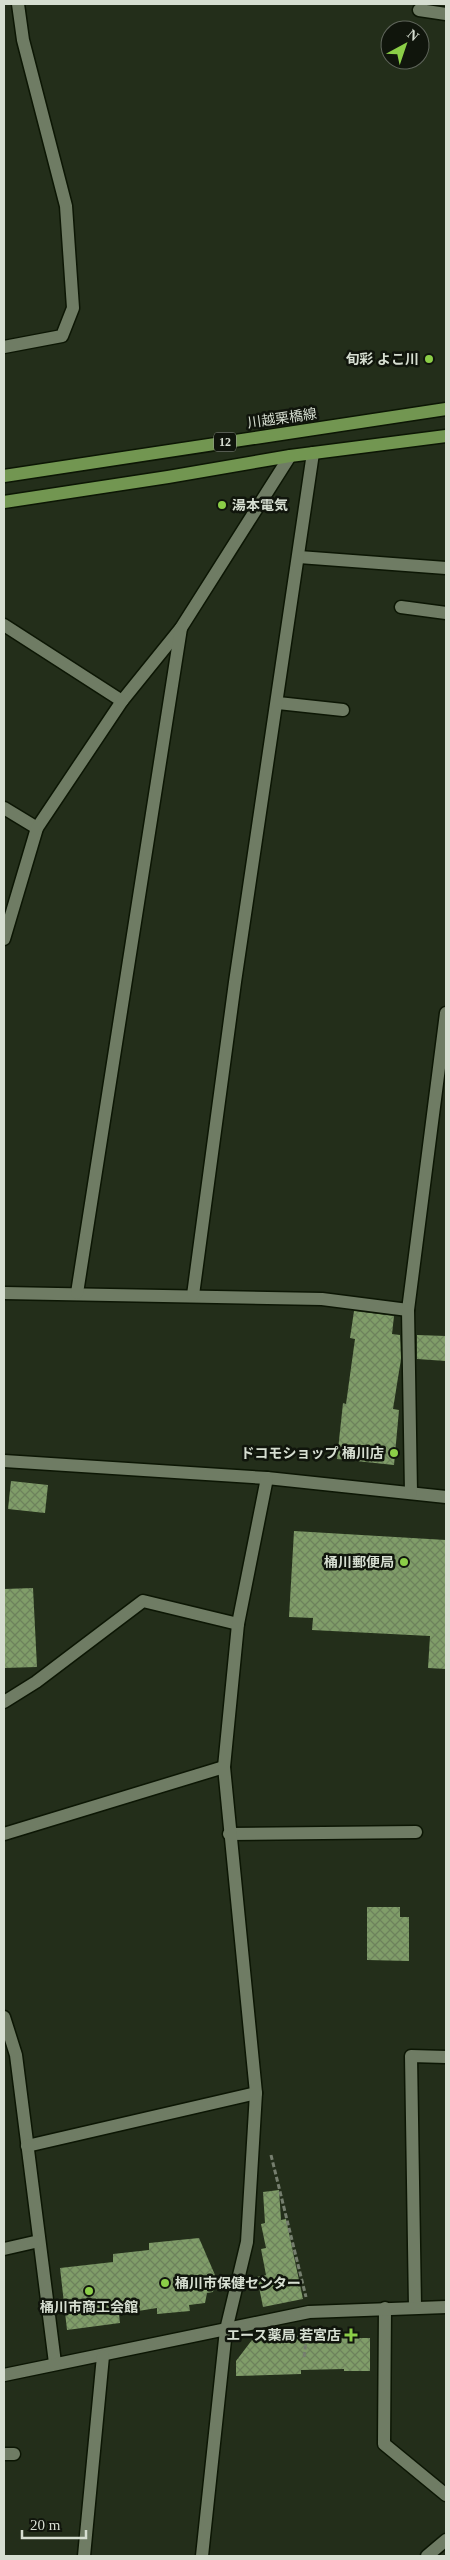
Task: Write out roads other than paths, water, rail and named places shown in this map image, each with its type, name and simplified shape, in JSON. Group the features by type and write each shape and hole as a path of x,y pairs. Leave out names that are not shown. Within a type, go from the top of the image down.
{"main road":[{"name":"川越栗橋線","path":"4,476 446,409"},
{"name":"12","path":"4,502 290,456 446,436"}],"street":[{"path":"4,347 62,336 73,308 66,206 23,40 18,4"},
{"path":"419,10 446,14"},
{"path":"193,1295 235,982 278,702 313,453"},
{"path":"4,939 37,828 122,701 181,628 290,456"},
{"path":"299,557 446,568"},
{"path":"400,607 446,613"},
{"path":"4,625 122,701"},
{"path":"78,1293 181,628"},
{"path":"278,702 343,710"},
{"path":"4,808 37,828"},
{"path":"411,1493 408,1310 446,1013"},
{"path":"4,1293 193,1295 322,1299 408,1310"},
{"path":"4,1461 267,1478 446,1497"},
{"path":"202,2556 226,2330 246,2242 256,2093 229,1834 224,1767 238,1624 267,1478"},
{"path":"4,1702 36,1682 144,1601 238,1624"},
{"path":"4,1834 224,1767"},
{"path":"229,1834 416,1832"},
{"path":"4,2017 16,2055 55,2363"},
{"path":"415,2307 411,2056 446,2057"},
{"path":"27,2146 256,2093"},
{"path":"4,2249 39,2241"},
{"path":"4,2375 309,2312 446,2307"},
{"path":"385,2308 384,2444 446,2495"},
{"path":"84,2556 103,2356"},
{"path":"427,2556 446,2540"}],"place":[{"name":"旬彩 よこ川","path":"429,359"},
{"name":"湯本電気","path":"222,505"},
{"name":"ドコモショップ 桶川店","path":"394,1453"},
{"name":"桶川郵便局","path":"404,1562"},
{"name":"桶川市保健センター","path":"165,2283"},
{"name":"桶川市商工会館","path":"89,2291"},
{"name":"エース薬局 若宮店","path":"351,2335"}]}
